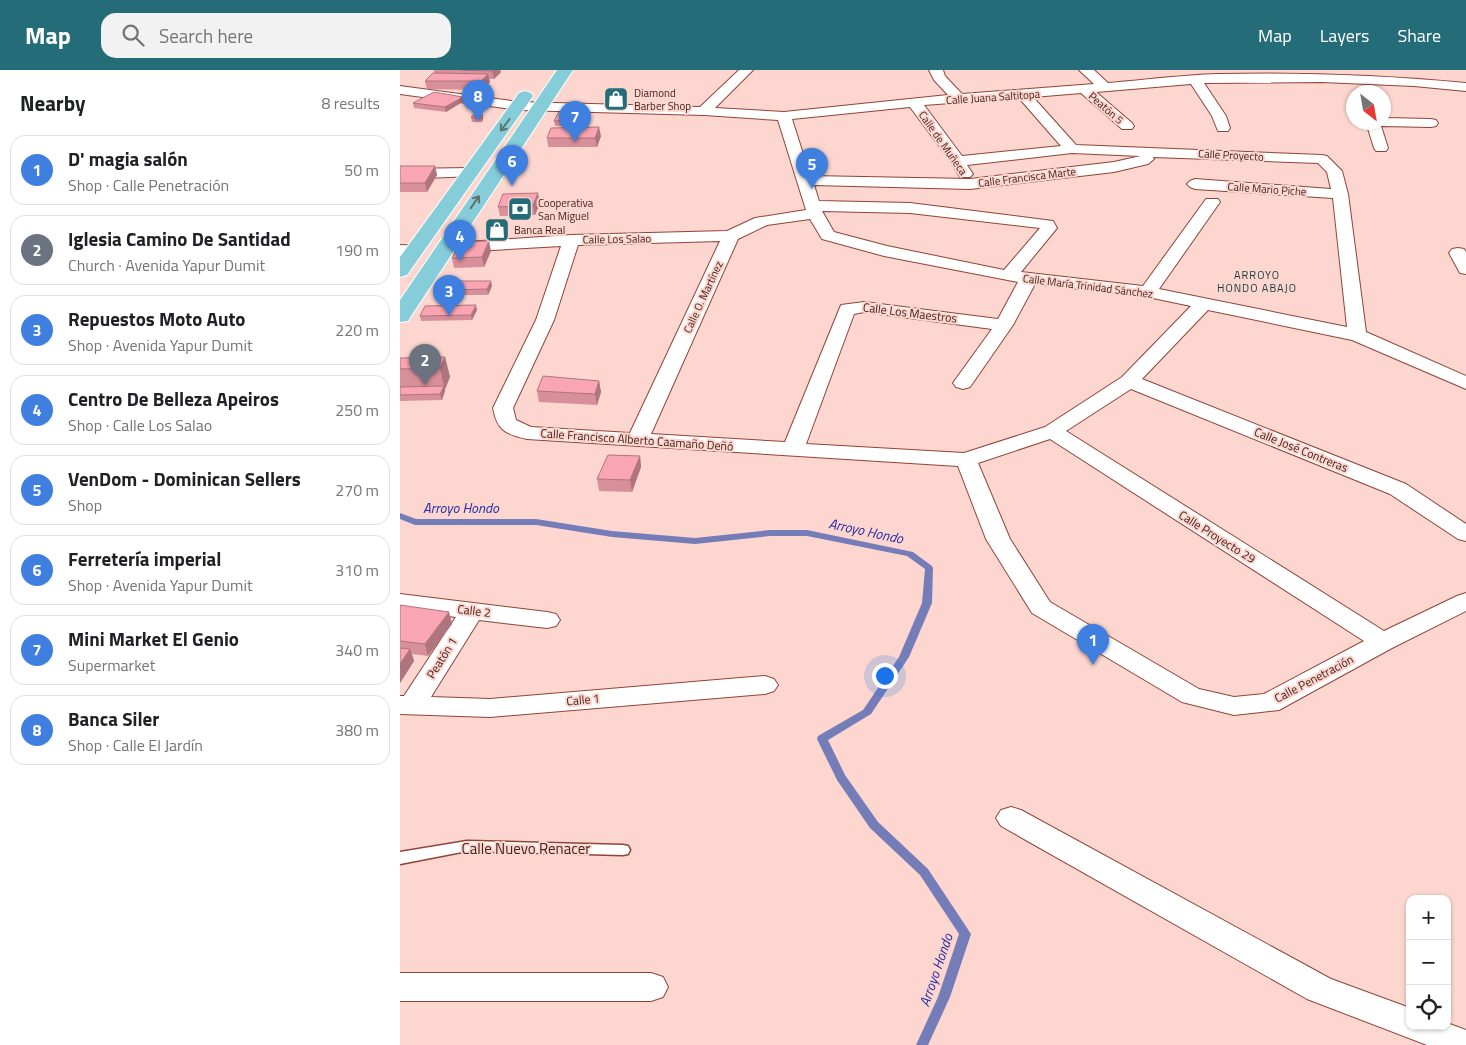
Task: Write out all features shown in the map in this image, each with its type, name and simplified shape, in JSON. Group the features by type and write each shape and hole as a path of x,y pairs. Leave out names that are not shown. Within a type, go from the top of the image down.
{"main road":[{"path":"400,316 565,70"},
{"path":"400,271 408,250 470,173 533,84"}],"street":[{"path":"704,111 746,70"},
{"path":"936,70 939,77 958,99"},
{"path":"1086,70 1105,87"},
{"path":"1142,70 1155,82"},
{"name":"Calle Juana Saltitopa","path":"400,90 519,106 704,111 784,116 914,102 1024,95 1155,82 1195,80 1216,74 1321,74 1350,79 1466,87"},
{"path":"1350,79 1354,85"},
{"path":"1195,80 1219,116 1223,128"},
{"name":"Peatón 5","path":"1085,89 1127,126"},
{"path":"400,102 416,92"},
{"path":"1024,95 1072,149"},
{"name":"Calle de Muñeca","path":"914,102 958,161 970,184"},
{"name":"Calle María Trinidad Sánchez","path":"784,116 814,210 828,235 884,251 1028,280 1148,292 1357,335 1466,383"},
{"path":"1391,122 1432,124"},
{"path":"1375,130 1381,148"},
{"name":"Calle Proyecto","path":"958,161 1072,149 1322,160 1334,171 1340,194 1357,335"},
{"name":"Calle Francisca Marte","path":"804,180 970,184 1114,167 1143,161 1156,152"},
{"path":"400,174 470,173"},
{"name":"Calle Mario Piche","path":"1195,184 1340,194"},
{"path":"1148,292 1212,202"},
{"path":"731,236 746,226 766,219 814,210 910,208 1046,224 1049,228 1008,276"},
{"name":"Calle Los Salao","path":"444,248 571,240 731,236"},
{"name":"Calle O. Martínez","path":"638,439 731,236"},
{"name":"Calle Francisco Alberto Caamaño Deñó","path":"571,240 545,320 503,408 506,423 527,433 966,460"},
{"path":"1458,252 1466,268"},
{"path":"962,383 1004,324 1028,280"},
{"path":"966,460 1052,432 1129,381 1204,303"},
{"name":"Calle Los Maestros","path":"793,450 847,309 864,306 1004,324"},
{"name":"Calle José Contreras","path":"1129,381 1398,489 1466,534"},
{"name":"Calle Proyecto 29","path":"1052,432 1382,642"},
{"name":"Calle Penetración","path":"966,460 998,539 1041,607 1191,696 1234,706 1269,703 1382,642 1466,601"},
{"name":"Calle 2","path":"400,602 547,620"},
{"name":"Peatón 1","path":"406,705 472,611"},
{"name":"Calle 1","path":"406,705 490,708 765,685"},
{"path":"1010,818 1319,989 1406,1022"},
{"path":"400,987 651,987"},
{"path":"1427,1030 1466,1045"}],"lane":[{"name":"Calle Nuevo Renacer","path":"400,858 467,846 623,850"}],"building":[{"path":"461,70 493,70 492,71"},
{"path":"433,73 488,74 481,81 425,81"},
{"path":"434,92 463,97 445,107 413,103"},
{"path":"581,112 578,120 554,121 558,113"},
{"path":"473,115 483,115 481,118 471,117"},
{"path":"599,127 595,138 547,138 551,128"},
{"path":"400,166 435,166 425,183 400,183"},
{"path":"538,193 533,205 498,207 503,194"},
{"path":"504,223 502,230 493,230 495,227 487,227 488,224"},
{"path":"489,241 482,257 452,258 460,242"},
{"path":"454,281 491,281 487,289 450,290"},
{"path":"476,305 471,315 420,316 425,306"},
{"path":"445,357 440,368 400,369 400,358"},
{"path":"543,376 599,381 595,394 537,391"},
{"path":"444,386 440,394 400,395 400,387"},
{"path":"608,455 640,456 630,480 597,479"},
{"path":"400,605 449,612 425,644 400,641"},
{"path":"400,648 410,649 400,664"}],"waterway":[{"name":"Arroyo Hondo","path":"400,516 415,522 536,522 612,534 695,541 770,533 807,533 910,554 929,568 927,603 904,657 867,712 822,739 841,777 874,825 924,872 965,934 944,997 922,1045"}],"place":[{"name":"Diamond Barber Shop","path":"616,99"},
{"name":"Banca Siler","path":"478,121"},
{"name":"Mini Market El Genio","path":"575,142"},
{"name":"Ferretería imperial","path":"512,186"},
{"name":"VenDom - Dominican Sellers","path":"812,189"},
{"name":"Cooperativa San Miguel","path":"520,209"},
{"name":"Banca Real","path":"497,230"},
{"name":"Centro De Belleza Apeiros","path":"460,261"},
{"name":"Repuestos Moto Auto","path":"449,316"},
{"name":"Iglesia Camino De Santidad","path":"425,385"},
{"name":"D' magia salón","path":"1093,665"}],"district":[{"name":"ARROYO HONDO ABAJO","path":"1257,281"}]}
